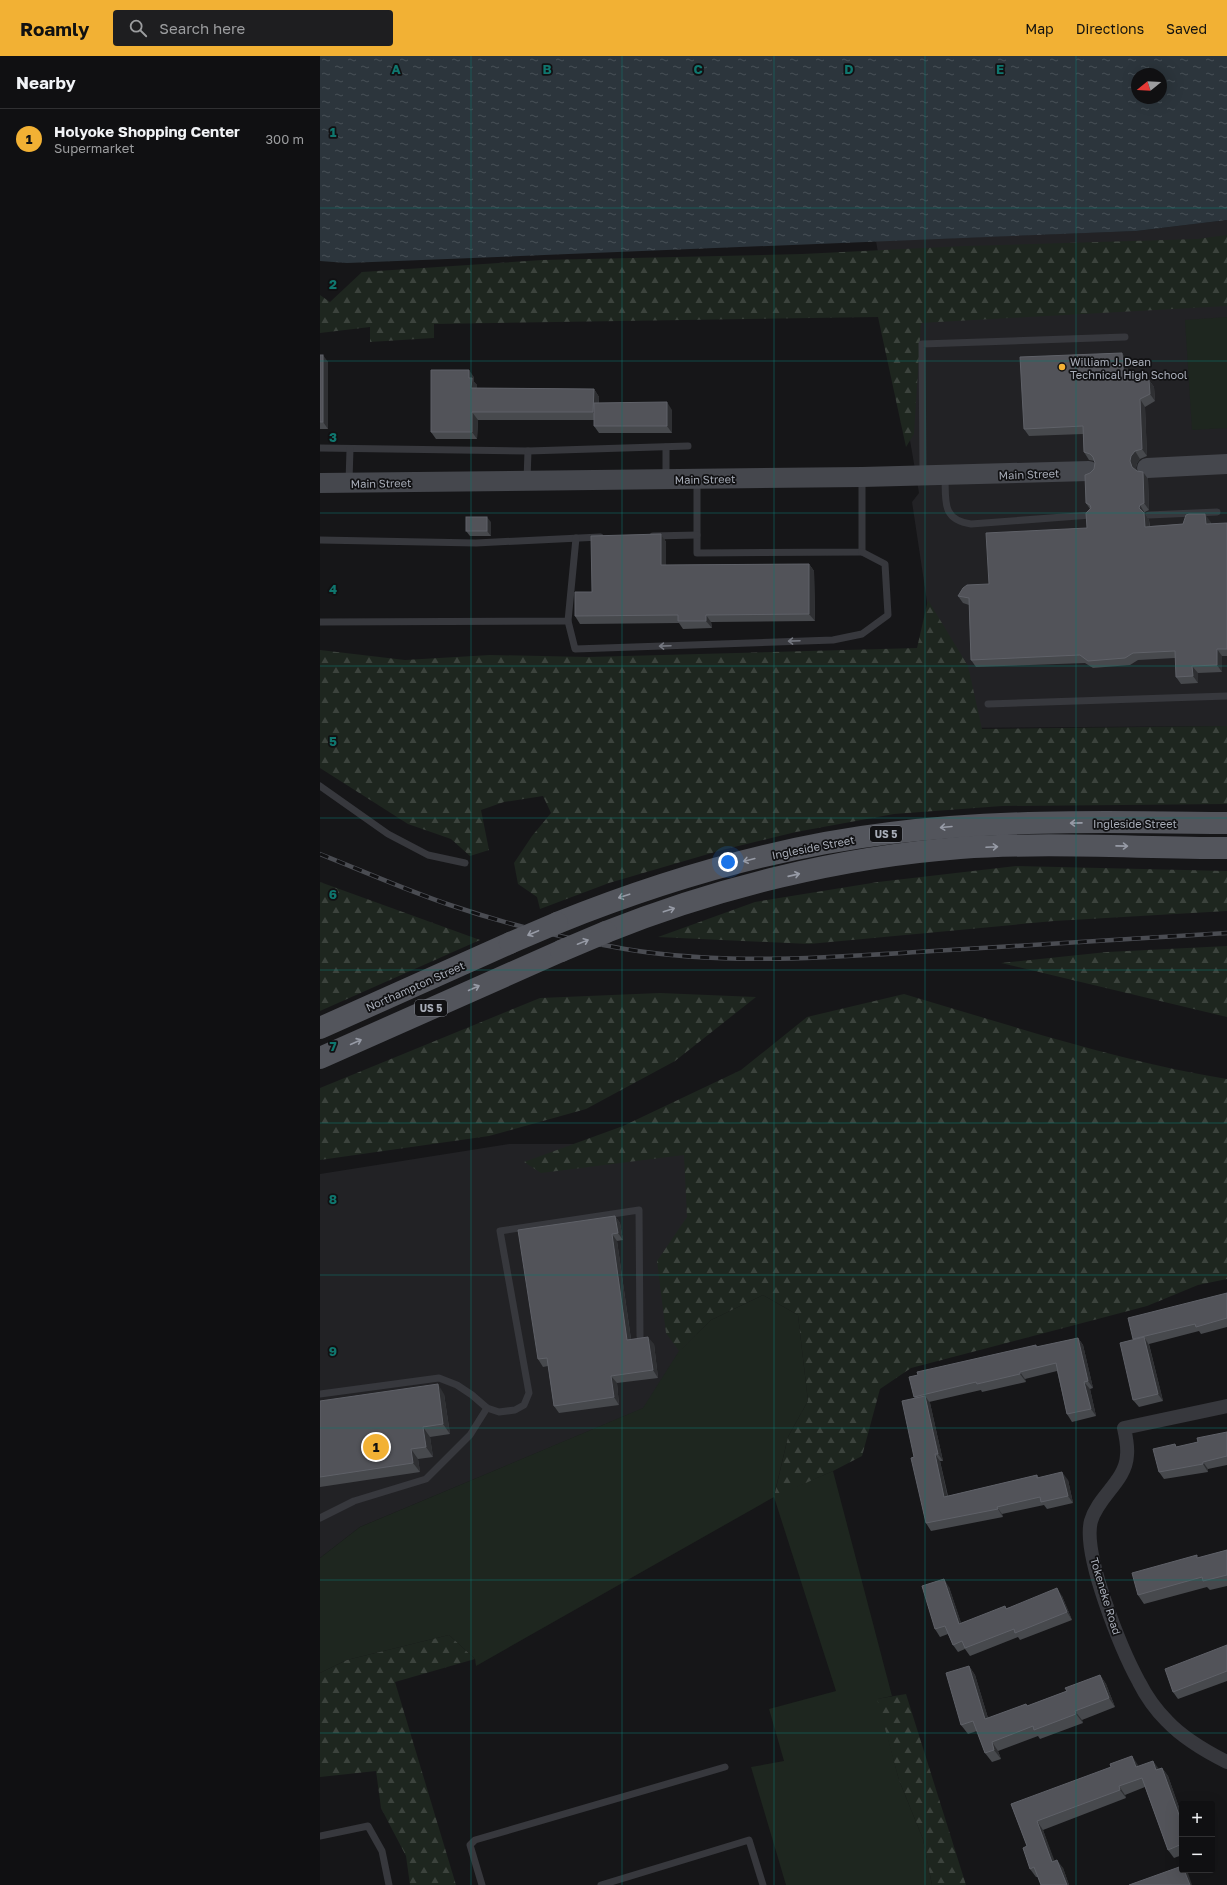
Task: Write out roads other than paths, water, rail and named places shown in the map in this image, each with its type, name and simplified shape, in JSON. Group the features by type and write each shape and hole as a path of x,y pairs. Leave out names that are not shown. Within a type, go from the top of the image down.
{"main road":[{"path":"1147,468 1227,464"},
{"name":"Main Street","path":"320,483 862,477 1089,471"},
{"name":"Ingleside Street","path":"510,943 618,899 722,866 779,852 890,833 950,827 1011,824 1111,822 1227,823"},
{"name":"Ingleside Street","path":"320,1058 606,932 644,918 764,882 834,866 898,855 960,848 1031,845 1227,848"},
{"name":"Northampton Street","path":"320,1028 510,943"}],"street":[{"name":"Tokeneke Road","path":"1227,1406 1124,1428 1127,1452 1124,1467 1098,1506 1090,1522 1090,1531 1095,1568 1109,1611 1130,1665 1147,1697 1167,1722 1178,1732 1191,1742 1227,1762"}],"lane":[{"path":"923,476 922,344 1125,337"},
{"path":"320,448 528,451 688,446"},
{"path":"666,447 666,479"},
{"path":"349,483 350,449"},
{"path":"527,480 528,451"},
{"path":"945,475 948,511 953,518 959,522 971,524 1091,515"},
{"path":"862,477 862,552"},
{"path":"576,538 568,621 575,648 834,640 862,634 888,615 885,564 862,552 696,553 697,479"},
{"path":"1149,515 1217,512"},
{"path":"644,536 697,535"},
{"path":"320,540 476,543 606,537"},
{"path":"320,622 568,621"},
{"path":"988,704 1227,696"},
{"path":"320,786 388,834 428,855 465,863"},
{"path":"320,1394 439,1378 457,1385 487,1408 499,1412 515,1410 524,1405 529,1393 500,1232 639,1210 640,1336"},
{"path":"320,1518 354,1501 426,1479 470,1435 487,1408"},
{"path":"482,1885 471,1853 470,1845 475,1840 725,1767"},
{"path":"320,1836 368,1826 382,1851 389,1885"},
{"path":"601,1885 749,1840 763,1885"}],"water":[{"path":"320,56 1227,56 1227,220 1136,231 347,263 320,261"}],"railway":[{"path":"320,854 417,893 493,918 581,941 661,954 734,959 807,958 1227,933"}],"place":[{"name":"William J. Dean Technical High School","path":"1062,367"},
{"name":"Holyoke Shopping Center","path":"376,1447"}]}
